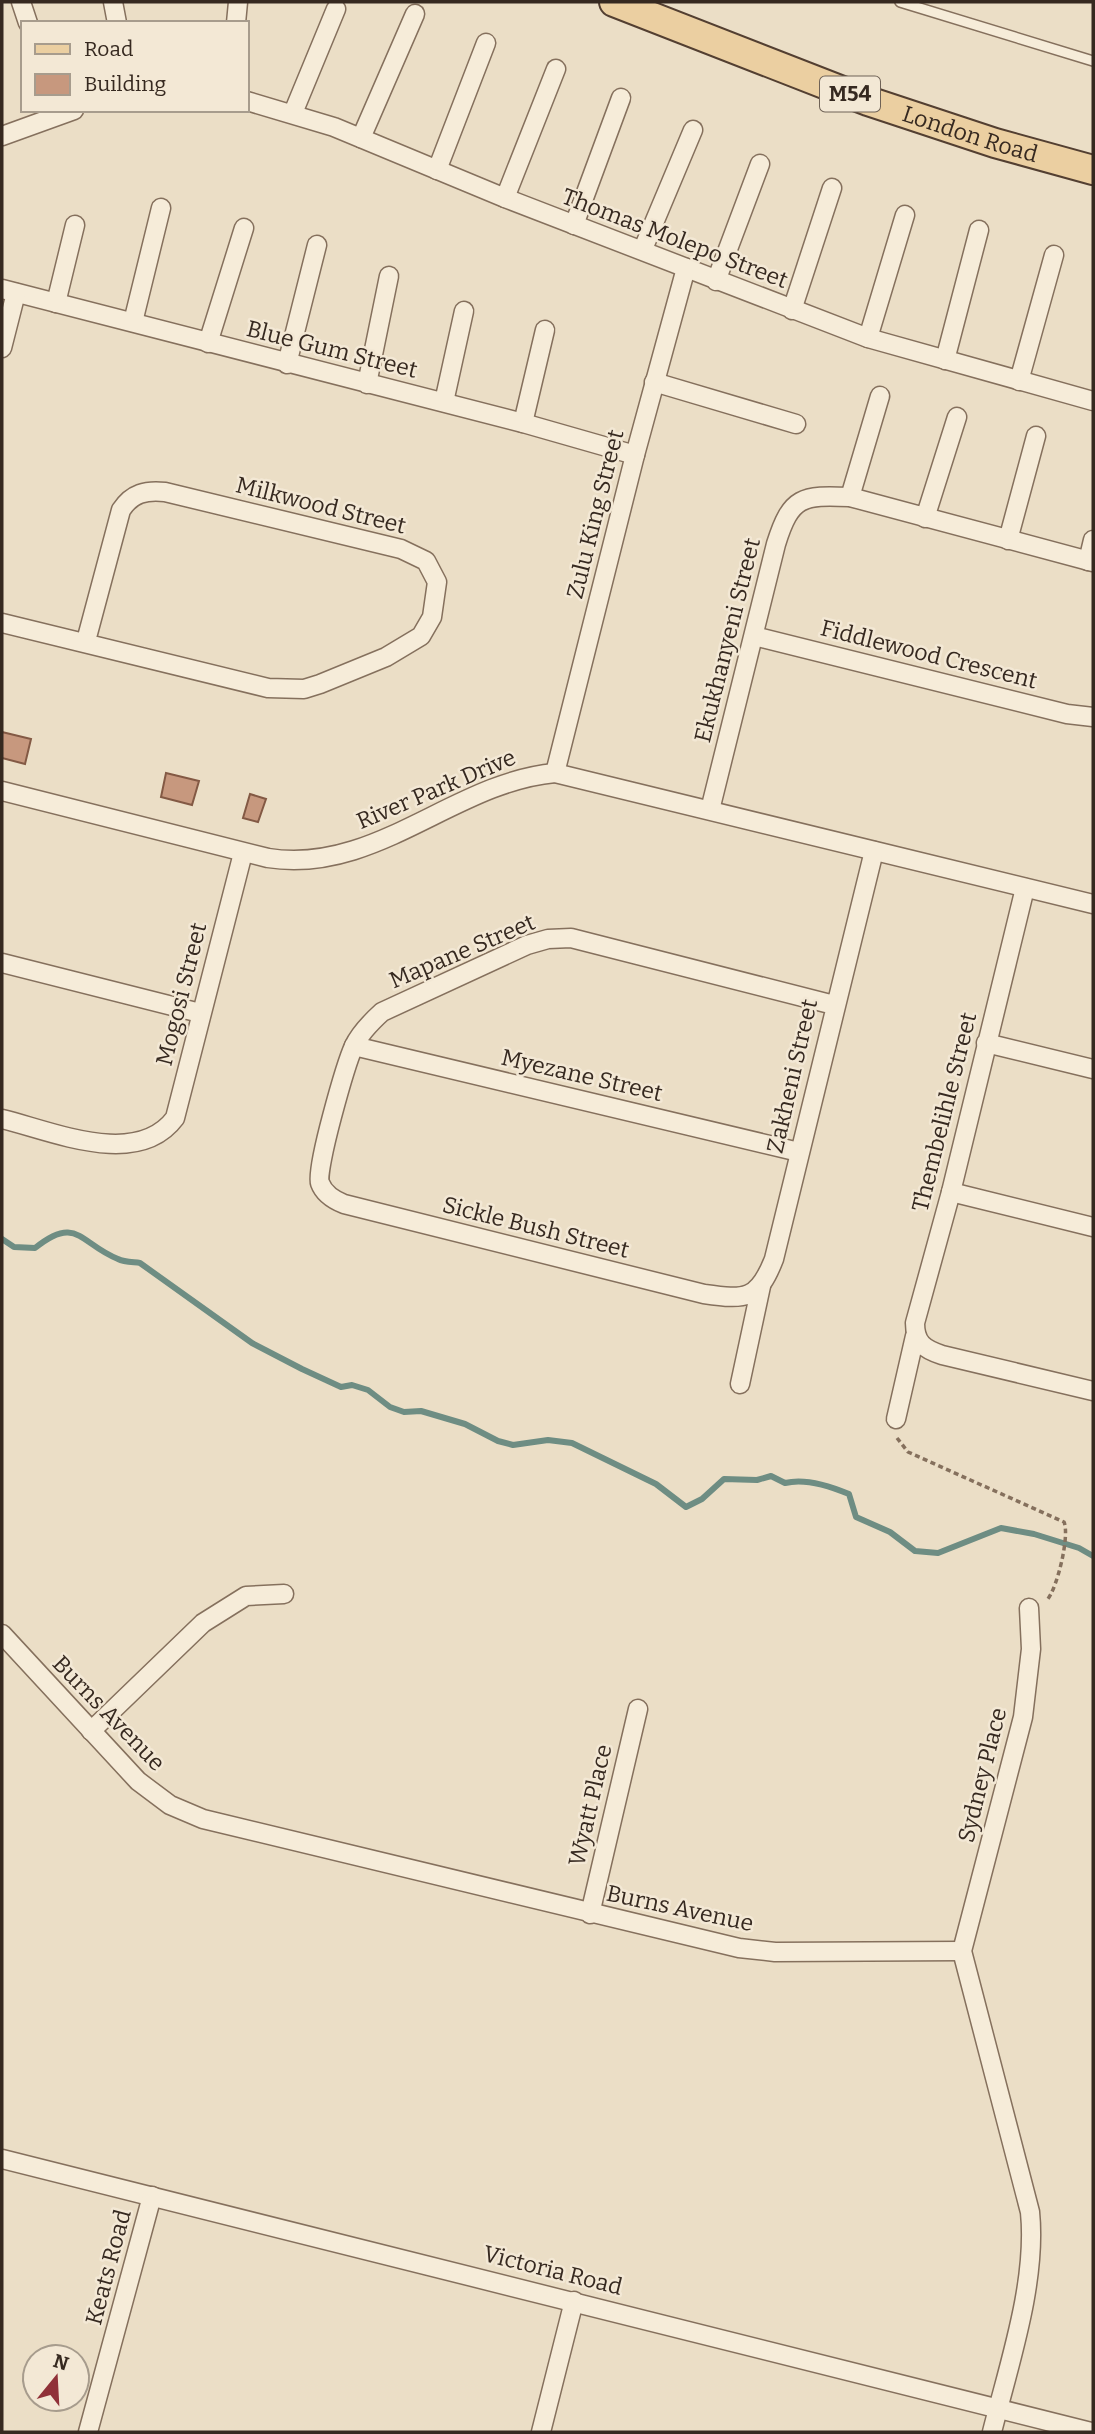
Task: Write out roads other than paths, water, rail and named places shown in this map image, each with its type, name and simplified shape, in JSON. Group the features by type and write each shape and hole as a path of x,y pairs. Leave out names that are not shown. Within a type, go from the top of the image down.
{"main road":[{"name":"London Road","path":"614,2 868,101 995,143 1093,170"},
{"name":"London Road","path":"667,2 835,75 962,120 1093,155"}],"street":[{"path":"21,2 27,21"},
{"path":"113,2 117,21"},
{"path":"236,21 238,2"},
{"path":"293,113 336,9"},
{"path":"361,138 415,14"},
{"path":"437,170 486,43"},
{"path":"505,198 556,69"},
{"path":"574,225 621,98"},
{"name":"Thomas Molepo Street","path":"248,101 293,113 361,138 505,198 868,338 1093,401"},
{"path":"2,136 63,112"},
{"path":"643,249 693,130"},
{"path":"716,281 760,164"},
{"path":"792,310 832,188"},
{"path":"133,322 161,208"},
{"path":"868,338 905,215"},
{"path":"56,303 75,225"},
{"path":"208,343 244,228"},
{"path":"945,360 979,230"},
{"path":"287,363 317,245"},
{"path":"1019,381 1054,255"},
{"name":"Zulu King Street","path":"555,773 635,455 686,268"},
{"path":"367,384 389,276"},
{"path":"2,348 9,291"},
{"name":"Blue Gum Street","path":"9,291 444,402 635,455"},
{"path":"444,402 464,311"},
{"path":"523,423 545,330"},
{"path":"654,382 796,424"},
{"path":"880,396 850,497 1091,561 1093,540"},
{"path":"925,518 957,417"},
{"path":"1008,540 1036,436"},
{"name":"Milkwood Street","path":"2,623 86,641 268,688 304,689 386,657 421,636 432,617 438,582 426,561 401,549 165,492 146,492 133,496 121,510 86,641"},
{"name":"Ekukhanyeni Street","path":"710,810 782,524 799,500 811,496 850,497"},
{"name":"Fiddlewood Crescent","path":"754,636 1067,714 1093,717"},
{"name":"River Park Drive","path":"2,791 130,821 243,853 288,862 330,858 405,830 508,783 535,774 555,773 1093,904"},
{"name":"Zakheni Street","path":"740,1384 761,1286 774,1259 834,1005 874,851"},
{"name":"Mogosi Street","path":"2,1119 113,1145 129,1146 152,1138 174,1118 243,853"},
{"name":"Thembelihle Street","path":"895,1419 918,1341 915,1323 951,1192 1025,888"},
{"name":"Mapane Street","path":"325,1191 319,1181 321,1160 354,1046 369,1024 382,1012 527,945 548,939 571,938 623,949 834,1005"},
{"path":"2,962 200,1013"},
{"path":"986,1043 1093,1069"},
{"name":"Myezane Street","path":"354,1046 799,1152"},
{"name":"Sickle Bush Street","path":"325,1191 344,1204 704,1294 740,1298 753,1294 761,1286"},
{"path":"951,1192 1093,1227"},
{"path":"918,1341 942,1355 1093,1391"},
{"path":"91,1731 203,1623 246,1596 285,1594"},
{"name":"Sydney Place","path":"962,1951 1023,1717 1031,1649 1029,1608"},
{"name":"Burns Avenue","path":"2,1634 138,1781 186,1813 590,1914 739,1948 775,1952 962,1951"},
{"name":"Wyatt Place","path":"590,1914 638,1709"},
{"path":"962,1951 1030,2212 1032,2237 1027,2284 992,2432"},
{"name":"Victoria Road","path":"2,2159 1091,2432"},
{"name":"Keats Road","path":"88,2432 152,2196"},
{"path":"541,2432 574,2301"}],"lane":[{"path":"900,2 1093,61"}],"waterway":[{"path":"2,1239 14,1247 35,1248 60,1233 78,1235 118,1259 140,1263 252,1343 341,1387 352,1385 368,1390 390,1407 404,1412 421,1411 465,1424 498,1441 513,1445 548,1440 572,1443 656,1484 686,1507 702,1499 724,1479 757,1480 771,1476 785,1483 809,1482 849,1494 856,1517 890,1532 915,1551 938,1553 1001,1528 1034,1534 1079,1548 1093,1556"}]}
